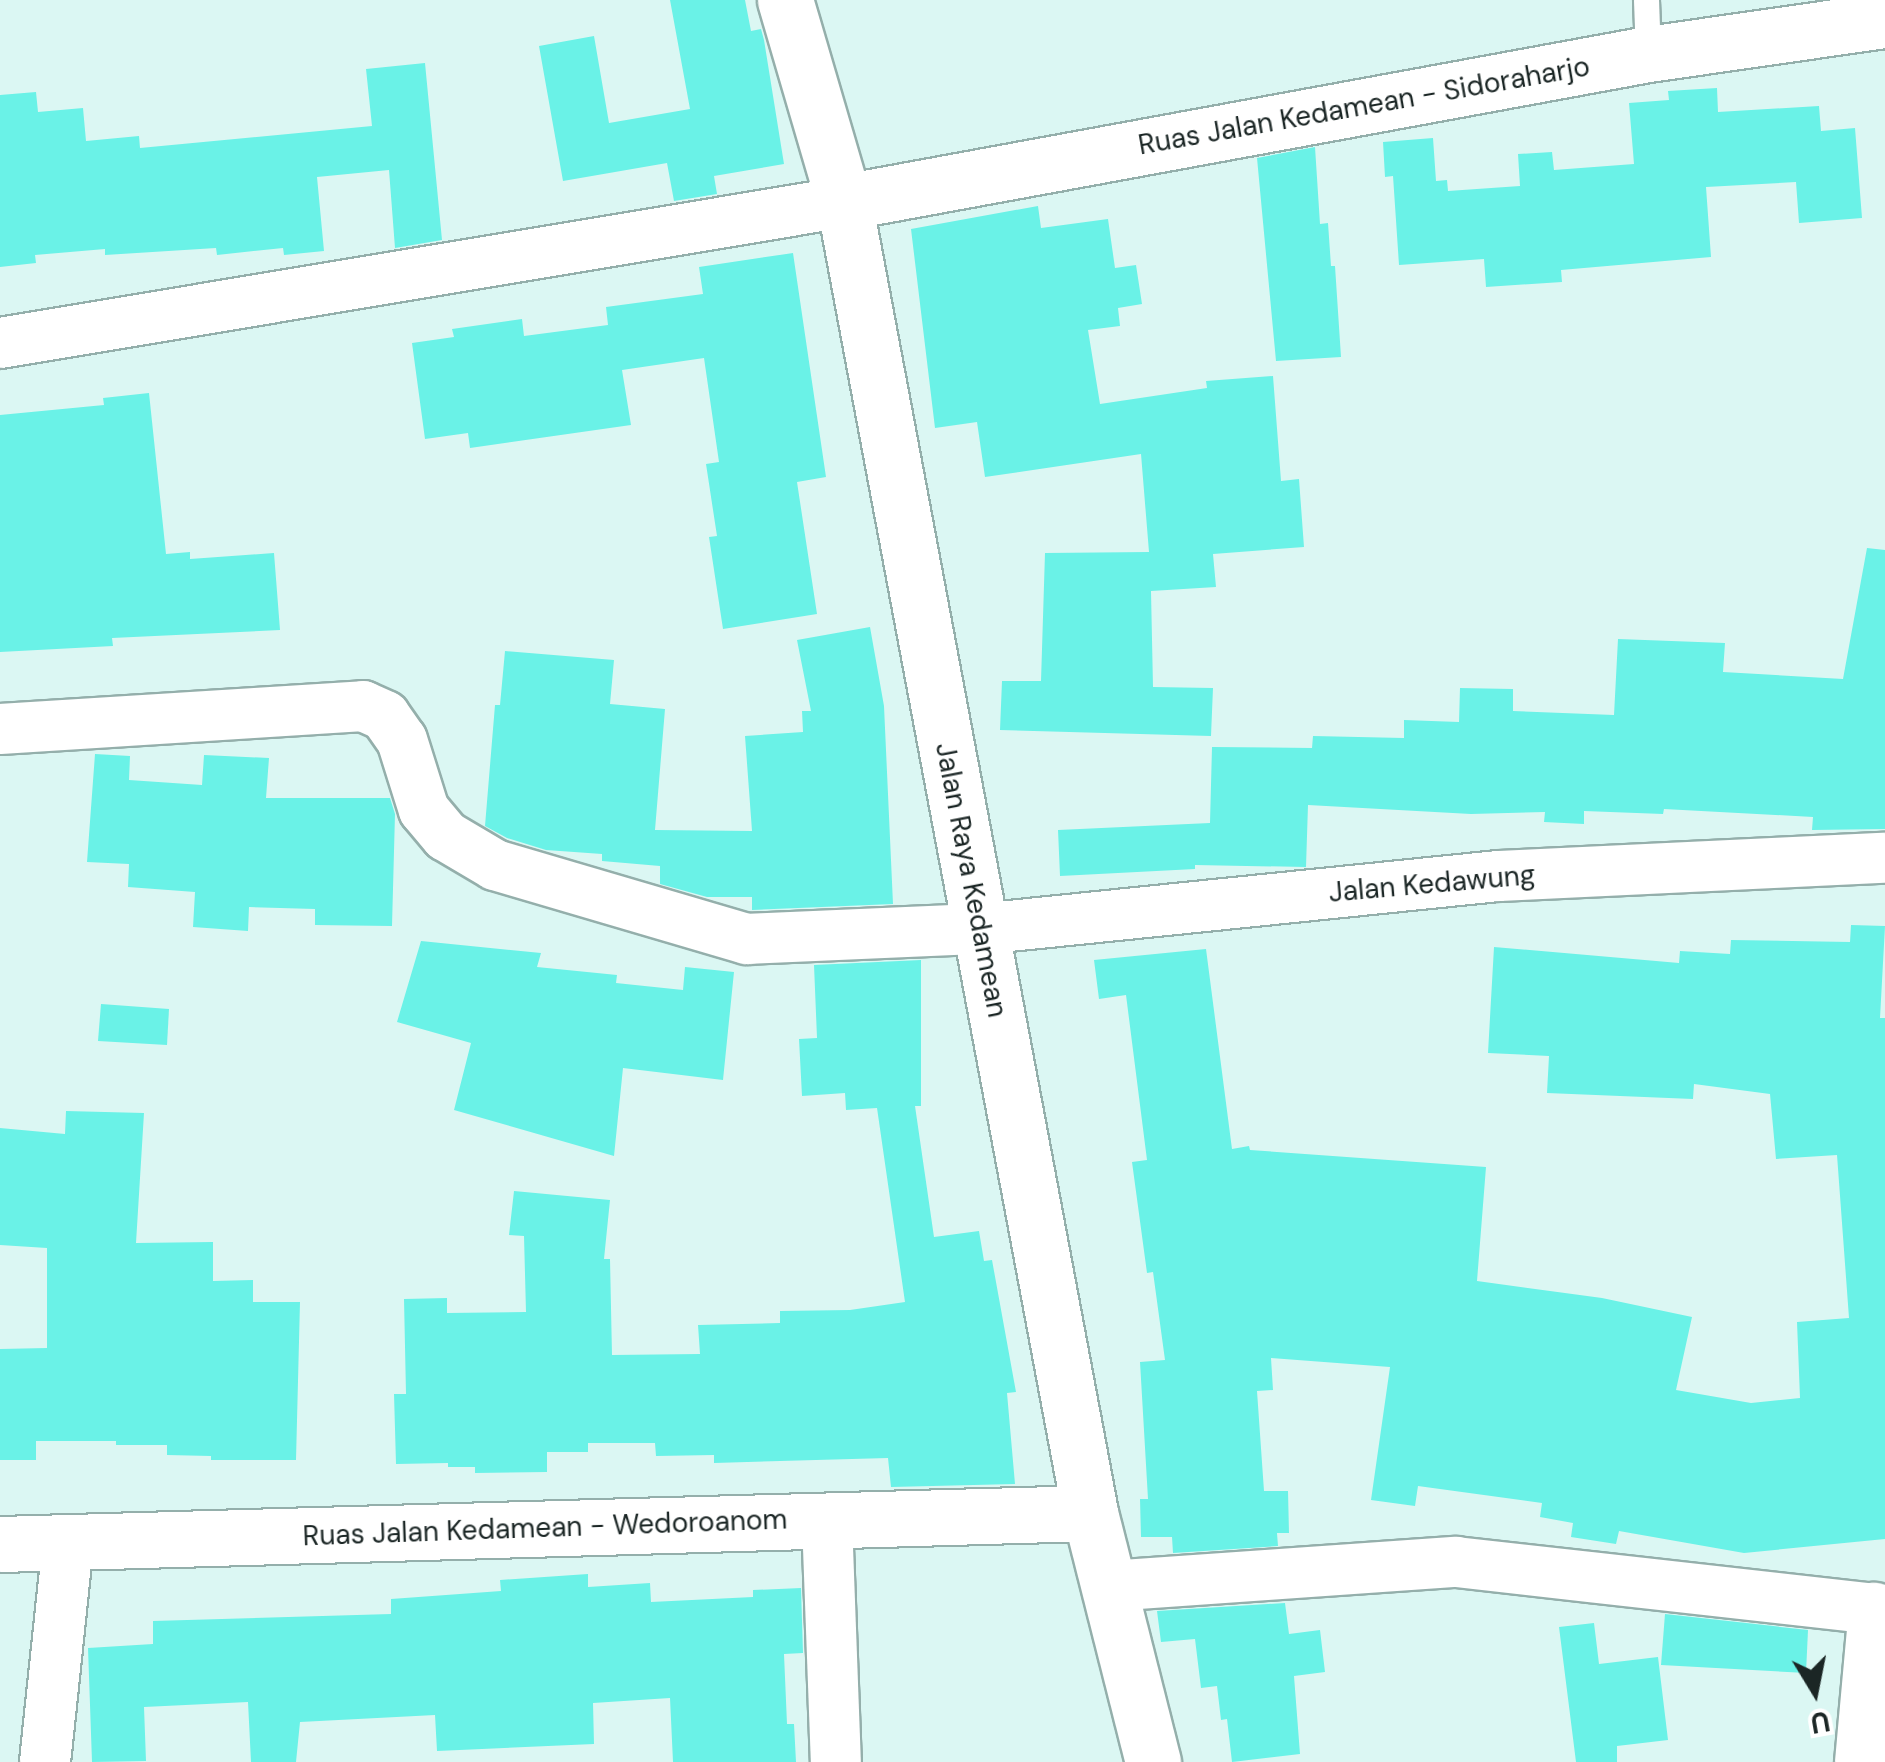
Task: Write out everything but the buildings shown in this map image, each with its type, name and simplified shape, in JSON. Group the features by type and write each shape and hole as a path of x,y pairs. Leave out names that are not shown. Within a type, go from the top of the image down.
{"main road":[{"name":"Jalan Raya Kedamean","path":"784,0 844,202 1090,1513 1153,1762"},
{"name":"Ruas Jalan Kedamean - Sidoraharjo","path":"844,202 1648,54 1885,20"},
{"name":"Ruas Jalan Kedamean - Wedoroanom","path":"0,1544 1090,1513"}],"street":[{"path":"0,343 844,202"},
{"name":"Jalan Kedawung","path":"0,729 363,706 385,716 402,740 424,810 446,836 495,865 747,939 980,930 1498,876 1885,858"},
{"path":"827,1520 836,1762"},
{"path":"45,1762 68,1542"},
{"path":"1109,1586 1456,1562 1879,1609 1860,1762"}],"lane":[{"path":"1646,0 1648,54"}]}
